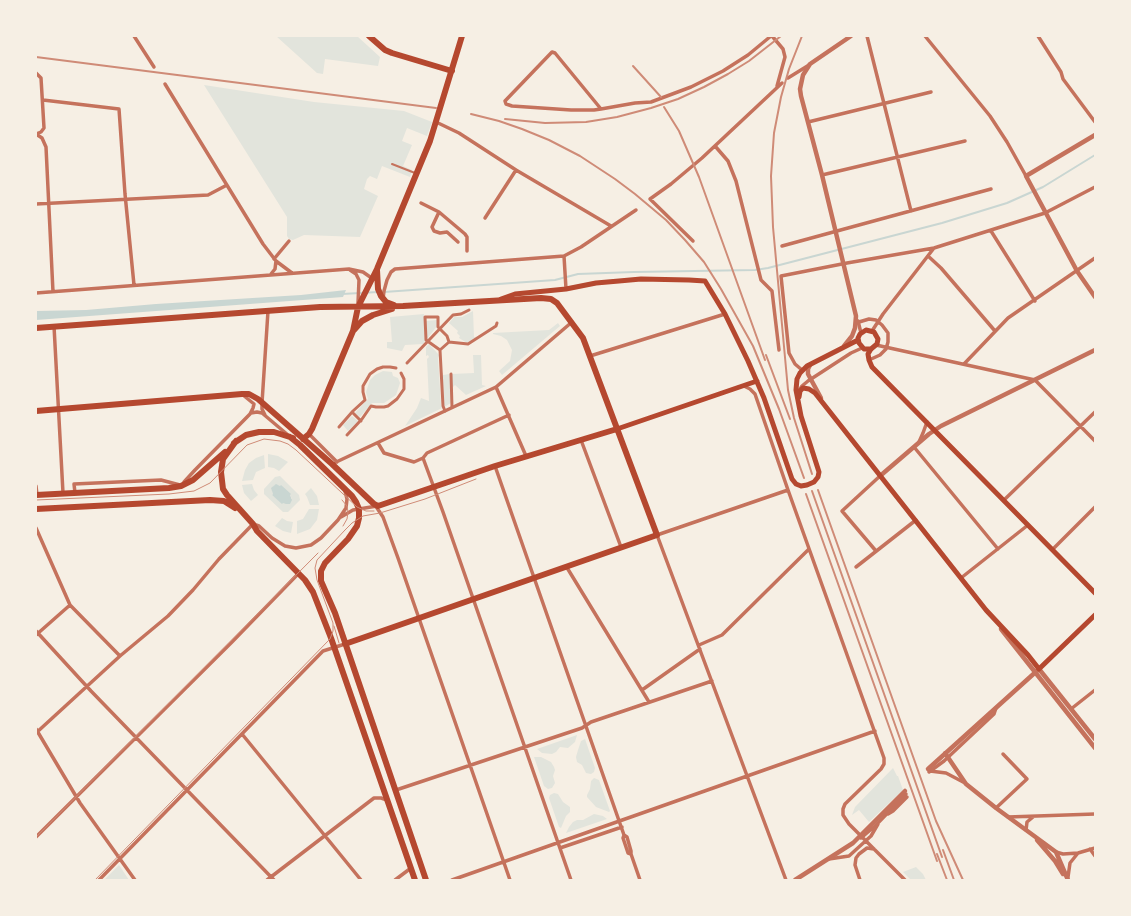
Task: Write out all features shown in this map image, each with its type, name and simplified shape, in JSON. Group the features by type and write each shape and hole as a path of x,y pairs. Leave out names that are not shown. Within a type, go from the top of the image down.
{"main road":[{"path":"369,36 392,54 452,71"},
{"path":"37,495 182,486 193,480 236,441 246,435 259,432 274,432 303,439 309,434 352,331 361,298 374,279 377,268 439,115 462,36"},
{"path":"374,279 383,298 390,304 404,306"},
{"path":"497,301 515,294 566,286 626,280 703,280 707,283 725,314 748,361 764,398 793,481 799,486 807,485 816,480 819,472 798,402 795,385 797,378 802,370 811,364 858,340 861,333 866,330 872,331 878,337 876,345 868,354 870,362 926,422 1095,593"},
{"path":"36,328 320,307 404,306 541,298 551,299 557,302 583,338 657,535 344,644"},
{"path":"352,331 362,321 373,315 404,306"},
{"path":"858,340 862,348 871,349"},
{"path":"36,411 246,394 262,403 303,439 335,463 376,505 526,456 617,429 757,381"},
{"path":"798,402 799,392 803,388 809,389 815,393 986,610 1039,669 1095,615"},
{"path":"290,437 354,498 358,509 359,522 354,531 323,565 321,574 323,585 396,790 426,880"},
{"path":"236,441 223,459 221,469 222,484 227,495 253,524 257,531 300,575 313,592 334,647 415,880"},
{"path":"36,509 210,500 224,501 233,506 253,524"}],"street":[{"path":"134,36 154,67"},
{"path":"601,109 555,53 552,52 505,101 509,106 571,110 601,109 651,102 673,95 723,71 748,55 772,36 782,48 785,57 785,62 777,86"},
{"path":"788,78 851,36"},
{"path":"867,36 911,211"},
{"path":"925,36 990,116 1007,142 1077,271 1095,297"},
{"path":"1038,36 1061,72 1063,78 1095,122"},
{"path":"810,64 803,75 800,89 801,96 861,333"},
{"path":"36,134 42,132 44,128 41,78 37,73"},
{"path":"693,241 650,199 689,170 716,146 777,86 782,83"},
{"path":"165,84 263,244 275,260 293,273"},
{"path":"808,122 931,92"},
{"path":"43,100 119,109 125,200 134,285"},
{"path":"436,122 459,133 516,170 611,226"},
{"path":"36,134 42,138 46,146 53,292"},
{"path":"1027,179 1095,135"},
{"path":"822,175 966,141"},
{"path":"716,146 728,161 736,181 760,280 772,291 779,350"},
{"path":"485,218 516,170"},
{"path":"36,204 208,196 227,185"},
{"path":"802,370 795,364 789,353 781,276 934,248 1045,213 1095,188"},
{"path":"782,246 991,189"},
{"path":"421,203 439,212 467,237 467,251"},
{"path":"383,298 388,277 393,270 400,268 468,262 564,256 581,247 636,210"},
{"path":"439,212 432,227 434,231 440,233 447,232 458,242"},
{"path":"991,231 1035,300"},
{"path":"267,276 274,271 275,260 289,241"},
{"path":"872,331 934,248"},
{"path":"564,256 566,286"},
{"path":"928,256 941,268 995,332"},
{"path":"964,364 1010,317 1095,258"},
{"path":"36,293 349,269 358,270 374,279"},
{"path":"349,269 356,274 358,278 361,298"},
{"path":"407,363 453,315 461,314 470,310"},
{"path":"265,415 262,409 262,403 268,311"},
{"path":"590,356 725,314"},
{"path":"840,348 848,342 852,336 855,328 856,316"},
{"path":"440,350 426,340 425,318 438,317 438,327 447,336 449,342"},
{"path":"859,322 869,319 878,321 888,333 887,348 870,362"},
{"path":"309,434 335,463 496,387 572,322"},
{"path":"440,350 449,342 468,344 497,324"},
{"path":"54,326 63,493"},
{"path":"876,345 1035,380 1095,440"},
{"path":"799,392 802,386 811,379 851,353 862,348"},
{"path":"440,350 443,406 445,411"},
{"path":"876,551 842,511 880,476 935,430 1095,350"},
{"path":"811,364 808,369 811,379 825,405"},
{"path":"338,427 365,400 363,386 370,374 383,367 396,368"},
{"path":"347,435 361,421 372,406 379,408 388,406 398,399 404,389 404,379 401,373"},
{"path":"451,374 452,408"},
{"path":"739,387 744,386 750,388 755,394 884,758 883,766 846,804 842,811 843,815 846,821 863,835 866,841 905,880"},
{"path":"496,387 526,456"},
{"path":"182,486 194,470 250,414 254,404 247,397 240,394"},
{"path":"250,414 257,412 265,415 290,437"},
{"path":"352,412 361,421"},
{"path":"1004,500 1095,412"},
{"path":"378,443 384,453 414,462 423,458 427,453 509,415"},
{"path":"916,445 922,436 926,422"},
{"path":"582,440 621,547"},
{"path":"916,445 998,549"},
{"path":"423,458 571,880"},
{"path":"495,466 622,827 625,845 628,853 631,854 640,880"},
{"path":"338,520 346,508 347,503 346,496 341,485"},
{"path":"36,486 37,495"},
{"path":"786,880 657,535 788,490"},
{"path":"135,880 76,796 37,731 120,656 172,612 253,524 259,526 281,545 289,548 296,548 314,544 348,512 376,505 383,517 419,617 510,880"},
{"path":"1053,549 1095,507"},
{"path":"856,567 916,520"},
{"path":"961,578 1028,524"},
{"path":"36,528 70,604 120,656"},
{"path":"699,645 722,634 809,549"},
{"path":"566,566 649,702"},
{"path":"36,836 300,575"},
{"path":"70,604 37,633 86,686 272,878"},
{"path":"986,610 1034,673 1095,748"},
{"path":"99,880 323,651 344,644"},
{"path":"642,690 700,649"},
{"path":"930,772 992,710 1039,669 1095,739"},
{"path":"396,790 470,766 591,722 712,681"},
{"path":"1071,709 1095,690"},
{"path":"452,880 875,731"},
{"path":"242,734 361,880"},
{"path":"996,808 1027,779 1003,754"},
{"path":"947,755 966,784"},
{"path":"930,772 952,775 1056,852 1063,854 1078,853 1095,848"},
{"path":"863,835 880,821 906,794"},
{"path":"796,880 853,844 906,794"},
{"path":"267,880 272,878 374,798 387,800"},
{"path":"1008,817 1095,814"},
{"path":"1026,830 1027,822 1032,817"},
{"path":"829,859 849,856 874,833 880,821"},
{"path":"560,848 622,827"},
{"path":"1032,834 1052,857 1068,880"},
{"path":"860,880 855,865 856,858 867,848 874,849"},
{"path":"1090,849 1095,856"},
{"path":"1056,852 1068,880"},
{"path":"1068,880 1070,862 1078,853"},
{"path":"395,880 411,868"}],"lane":[{"path":"392,164 416,174"}],"shaded area":[{"path":"276,36 357,36 380,57 378,66 325,59 323,74 317,73"},
{"path":"204,85 314,102 404,111 432,122 427,136 407,128 402,141 412,145 403,166 412,170 410,177 382,166 377,179 370,176 367,179 364,189 378,196 360,237 304,235 293,240 289,239 287,236 287,217"},
{"path":"346,290 343,297 36,320 36,311 86,310 301,295"},
{"path":"473,311 474,337 476,337 467,343 459,338 460,336 457,333 458,331 449,323 454,317 462,317"},
{"path":"424,314 425,341 423,344 405,345 402,351 387,348 387,342 392,342 390,317"},
{"path":"437,320 437,326 427,339 426,321"},
{"path":"558,323 560,326 502,375 499,371 510,361 512,350 507,340 493,333 549,330"},
{"path":"429,344 439,355 442,408 405,426 417,408 421,398 429,401 427,359 429,357 428,355 426,356 426,347"},
{"path":"473,355 481,355 482,385 486,386 466,395 455,385 453,387 452,386 452,374 474,373"},
{"path":"383,371 392,372 393,376 398,378 400,383 396,395 384,403 372,403 360,417 355,413 368,399 366,392 370,380 375,375"},
{"path":"441,373 443,373 443,375 450,374 451,403 444,407"},
{"path":"352,416 358,421 348,431 343,425"},
{"path":"268,454 278,456 288,462 279,471 268,467"},
{"path":"264,455 265,468 256,472 253,480 242,481 249,463"},
{"path":"280,476 299,495 300,500 288,512 283,512 264,494 264,489 275,477","holes":["275,485 280,486 290,495 292,499 283,503 272,495 272,488"]},
{"path":"252,484 258,495 251,501 244,493 242,485"},
{"path":"276,484 281,485 291,494 292,500 290,504 282,504 272,495 271,488"},
{"path":"311,488 317,496 319,505 310,505 305,494"},
{"path":"309,509 319,509 317,520 310,529 297,534 297,521 303,519"},
{"path":"282,518 293,522 291,533 283,531 275,526"},
{"path":"577,735 575,742 568,748 560,747 552,754 542,753 537,749"},
{"path":"585,739 595,768 594,772 591,774 586,773 582,765 577,762 576,757 581,741"},
{"path":"534,757 541,757 551,762 554,767 555,770 553,776 555,783 552,788 548,789 544,786"},
{"path":"893,768 898,776 903,790 869,822 859,810 852,815 855,807"},
{"path":"594,778 599,780 610,811 609,812 596,807 587,797 591,781"},
{"path":"554,793 558,794 563,802 570,807 570,812 566,816 561,828 559,827 549,798 550,795"},
{"path":"594,814 603,816 607,819 566,833 573,822 583,820"},
{"path":"119,865 129,880 104,880"},
{"path":"916,867 923,874 926,880 911,880 903,872"}],"waterway":[{"path":"384,292 555,280 578,274 755,270 768,268 942,223 1007,203 1043,187 1095,155"},
{"path":"342,294 378,292"}],"tram line":[{"path":"36,500 169,494 194,491 210,483 247,445 264,439 280,441 288,444 357,507 366,511 374,511"},
{"path":"95,880 330,639 333,631 333,623 317,580 315,568 317,560 345,530 352,523 363,516 380,513 425,499 476,479"},
{"path":"342,500 347,506 348,512 347,519 343,526"},
{"path":"36,837 318,553"},
{"path":"334,626 339,643"}],"railway":[{"path":"505,119 545,123 586,122 617,117 651,108 678,99 728,74 749,61 781,36"},
{"path":"802,36 789,69 781,97 774,133 771,176 773,227 788,390 794,418 812,474"},
{"path":"36,57 436,108"},
{"path":"633,66 661,97"},
{"path":"664,107 679,131 699,177 765,360"},
{"path":"471,114 522,129 549,140 580,156 635,194 666,220 685,240 704,262 753,346 779,409 804,478"},
{"path":"766,355 790,419"},
{"path":"818,490 936,821 963,880"},
{"path":"812,491 942,857"},
{"path":"806,494 937,861"},
{"path":"943,850 954,880"},
{"path":"937,854 947,880"}]}
